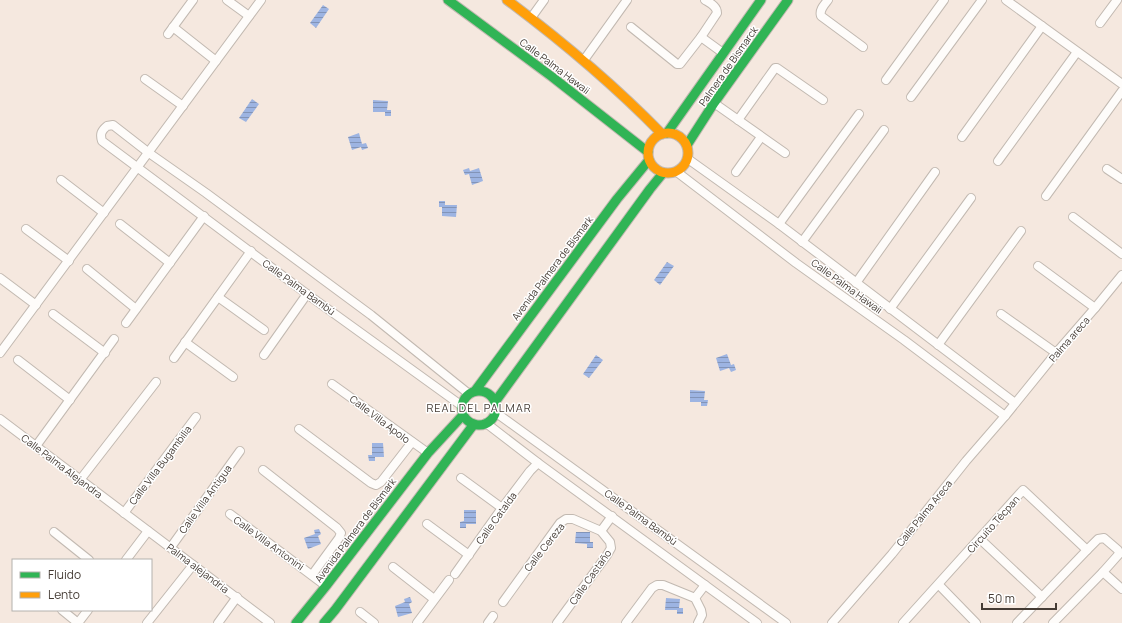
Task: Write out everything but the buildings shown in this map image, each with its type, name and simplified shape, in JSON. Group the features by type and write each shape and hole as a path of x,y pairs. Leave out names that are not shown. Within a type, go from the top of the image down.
{"street":[{"path":"193,0 171,30 216,61"},
{"path":"227,0 249,16"},
{"path":"1,350 69,261 261,0"},
{"name":"Calle Palma Hawaii","path":"448,0 552,76 648,156"},
{"name":"Calle Palma Hawaii","path":"507,0 584,60 665,133"},
{"path":"531,18 544,0"},
{"path":"584,60 627,0"},
{"path":"631,27 680,64 717,13 715,7 705,0"},
{"name":"Palmera de Bismarck","path":"665,133 761,0"},
{"name":"Palmera de Bismarck","path":"687,145 714,103 788,0"},
{"path":"828,0 820,10 821,16 863,47"},
{"path":"886,80 944,0"},
{"path":"911,97 982,0"},
{"path":"1006,0 1122,84"},
{"path":"1100,23 1117,0"},
{"path":"962,137 1042,26"},
{"path":"701,37 723,53"},
{"path":"998,161 1077,52"},
{"path":"738,120 775,68 823,100"},
{"path":"145,79 183,106"},
{"path":"1046,196 1122,91"},
{"path":"714,103 785,154"},
{"path":"779,224 859,114"},
{"name":"Calle Palma Bambú","path":"463,410 102,141 102,130 107,126 113,125 371,315 472,392"},
{"path":"802,242 884,130"},
{"path":"665,133 675,134 682,138 687,145 688,152 688,159 684,166 677,172 670,174 663,173 652,166 648,156 649,146 652,141 656,137 665,133"},
{"path":"736,172 761,137"},
{"name":"Avenida Palmera de Bismark","path":"472,392 648,156"},
{"name":"Calle Palma Hawaii","path":"688,159 779,224 1015,403"},
{"path":"1108,169 1122,180"},
{"name":"Calle Palma Hawaii","path":"677,172 796,263 904,340 1005,416"},
{"path":"856,283 935,172"},
{"path":"495,402 663,173"},
{"path":"61,180 104,213"},
{"path":"890,309 972,198"},
{"path":"126,323 204,216"},
{"path":"1073,217 1122,254"},
{"path":"120,224 170,263"},
{"path":"26,229 69,261"},
{"path":"938,345 1021,231"},
{"path":"174,358 251,251"},
{"path":"1038,266 1095,308"},
{"path":"86,269 136,309"},
{"name":"Palma areca","path":"1015,403 1122,275"},
{"path":"0,278 36,304"},
{"path":"264,355 307,294"},
{"path":"218,297 264,330"},
{"path":"53,314 105,353"},
{"path":"1002,314 1056,353"},
{"path":"36,446 114,339"},
{"path":"185,342 233,377"},
{"path":"18,360 70,400"},
{"path":"80,480 156,382"},
{"name":"Calle Villa Apolo","path":"332,384 428,453"},
{"path":"482,391 488,393 495,402 495,412 492,418 486,423 480,425 468,421 463,410 464,399 472,392 482,391"},
{"name":"Calle Palma Areca","path":"832,623 892,554 966,461 1015,403"},
{"name":"Avenida Palmera de Bismark","path":"296,623 463,410"},
{"name":"Calle Palma Bambú","path":"495,412 786,623"},
{"name":"Calle Villa Bugambilia","path":"124,513 196,417"},
{"name":"Calle Palma Alejandra","path":"0,419 124,513"},
{"name":"Calle Palma Bambú","path":"486,423 538,463 757,623"},
{"path":"324,623 340,604 474,424"},
{"path":"299,429 371,483 376,485 381,482 412,442"},
{"name":"Calle Villa Antigua","path":"171,547 240,451"},
{"name":"Calle Catalda","path":"455,574 502,508 530,471 538,463"},
{"path":"264,470 337,528 341,533 312,575"},
{"path":"460,478 502,508"},
{"name":"Circuito Técpan","path":"904,623 1023,490 1087,550"},
{"name":"Palma alejandria","path":"124,513 270,623"},
{"name":"Calle Villa Antonini","path":"230,514 326,586"},
{"path":"601,532 612,516"},
{"name":"Calle Cereza","path":"503,602 560,523 566,519 573,518 601,532"},
{"path":"427,524 469,555"},
{"path":"127,559 148,531"},
{"path":"54,532 88,559"},
{"name":"Calle Castaño","path":"557,623 611,548 610,542 601,532"},
{"path":"1017,623 1087,550 1101,538 1104,538 1118,550 1119,554 1056,622"},
{"path":"980,539 1042,597"},
{"path":"147,623 193,565"},
{"path":"393,567 434,600"},
{"path":"1103,572 1122,589"},
{"path":"417,623 449,580"},
{"path":"626,623 652,588 657,585 664,585 695,598 702,615 698,623"},
{"path":"695,598 705,585"},
{"path":"938,585 976,623"},
{"path":"218,623 237,598"},
{"path":"63,611 78,623 87,611"},
{"path":"360,612 374,623"}],"water":[{"path":"323,5 329,9 316,28 310,23"},
{"path":"252,99 259,104 246,122 239,118"},
{"path":"373,100 388,101 387,110 391,110 391,116 385,116 385,112 373,112"},
{"path":"359,133 362,144 366,143 368,148 362,150 361,147 352,150 348,137"},
{"path":"469,168 470,171 479,168 483,181 472,185 469,174 465,175 463,170"},
{"path":"439,201 445,201 445,205 457,205 456,217 442,216 442,207 439,207"},
{"path":"667,262 674,266 660,285 654,280"},
{"path":"727,354 731,365 734,364 736,370 731,372 729,368 720,371 716,358"},
{"path":"596,355 603,360 589,378 583,374"},
{"path":"690,390 705,391 704,400 708,400 707,406 701,406 701,402 690,402"},
{"path":"372,443 383,443 384,457 375,457 375,461 369,461 368,455 372,455"},
{"path":"464,510 476,510 476,524 466,524 466,528 460,528 460,522 464,521"},
{"path":"319,529 321,534 318,536 321,544 308,549 304,538 315,534 314,530"},
{"path":"576,532 590,532 590,542 593,542 593,548 587,548 587,544 575,543"},
{"path":"410,597 412,602 409,604 412,613 398,617 395,606 405,602 404,599"},
{"path":"666,598 680,599 679,608 683,608 683,614 677,614 677,610 665,610"}],"traffic: fast":[{"path":"448,0 551,76 648,152"},
{"path":"667,133 761,0"},
{"path":"687,145 714,103 788,0"},
{"path":"475,391 617,199 649,160"},
{"path":"495,402 663,173"},
{"path":"479,391 491,396 496,408 491,420 479,425 467,420 462,408 467,396 479,391"},
{"path":"296,623 428,453 463,415"},
{"path":"324,623 474,424"}],"traffic: slow":[{"path":"507,0 548,31 587,64 662,134"},
{"path":"672,133 679,136 685,142 688,153 687,161 679,170 672,173 664,173 657,170 649,161 648,149 651,142 660,134 672,133"}],"district":[{"name":"REAL DEL PALMAR","path":"479,407"}]}
